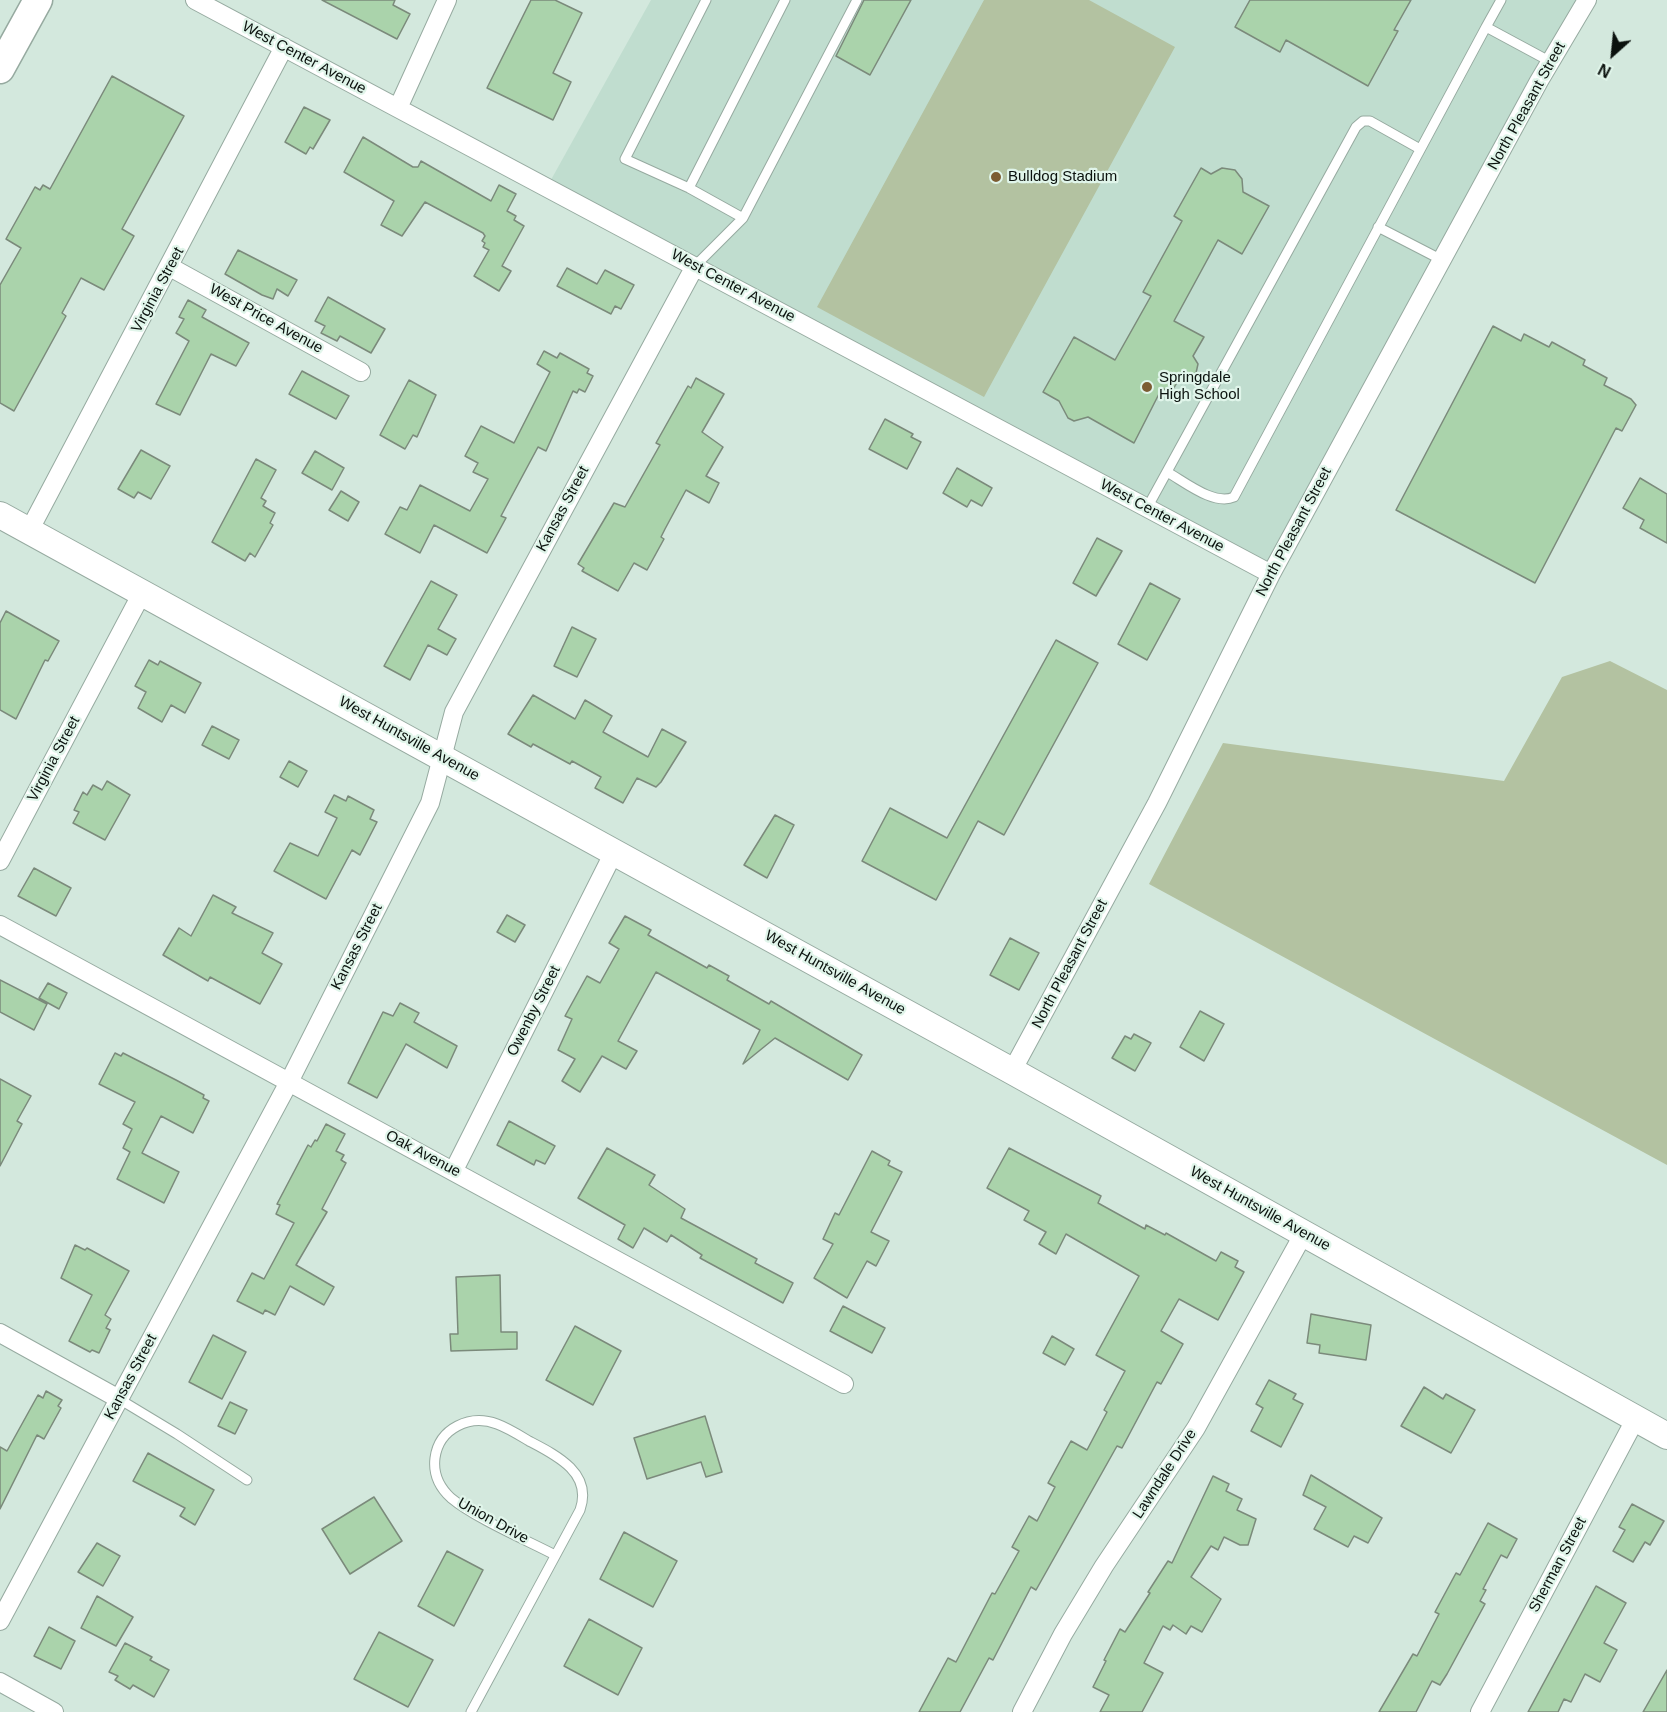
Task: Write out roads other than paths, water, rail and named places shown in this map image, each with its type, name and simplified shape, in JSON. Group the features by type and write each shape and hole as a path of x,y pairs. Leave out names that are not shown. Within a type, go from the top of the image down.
{"main road":[{"path":"0,69 38,0"},
{"name":"West Huntsville Avenue","path":"0,515 1012,1071 1667,1436"}],"street":[{"name":"West Center Avenue","path":"195,0 1270,574"},
{"path":"398,108 447,0"},
{"name":"North Pleasant Street","path":"1012,1071 1157,803 1270,574 1587,0"},
{"name":"Virginia Street","path":"29,531 284,47"},
{"name":"Kansas Street","path":"0,1621 289,1082 430,803 454,712 695,266"},
{"name":"West Price Avenue","path":"170,267 361,372"},
{"name":"Virginia Street","path":"0,861 142,593"},
{"name":"Owenby Street","path":"454,1170 614,852"},
{"name":"Oak Avenue","path":"0,926 454,1170 844,1384"},
{"name":"Lawndale Drive","path":"1022,1712 1063,1634 1104,1566 1196,1428 1304,1233"},
{"path":"0,1333 119,1399"},
{"name":"Sherman Street","path":"1480,1712 1636,1418"},
{"path":"0,1682 54,1712"}],"lane":[{"path":"706,0 625,159 689,188 743,218"},
{"path":"689,188 785,0"},
{"path":"695,266 743,218 857,0"},
{"path":"1167,472 1216,499 1226,501 1234,497 1501,0"},
{"path":"1486,27 1551,62"},
{"path":"1148,508 1356,127 1363,121 1370,121 1420,148"},
{"path":"1378,227 1442,260"},
{"path":"119,1399 247,1480"},
{"name":"Union Drive","path":"471,1712 555,1555 582,1504 580,1484 569,1464 498,1424 472,1420 461,1423 448,1431 436,1453 434,1467 443,1489 462,1505 555,1555"}],"place":[{"name":"Bulldog Stadium","path":"996,177"},
{"name":"Springdale High School","path":"1147,387"}]}
